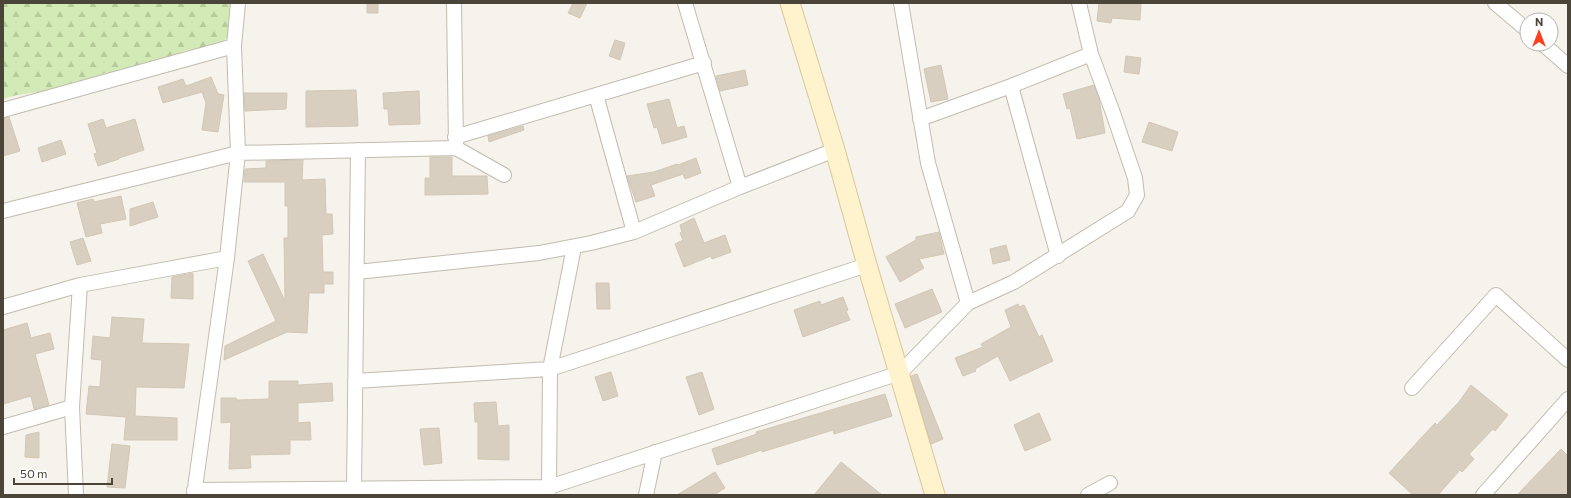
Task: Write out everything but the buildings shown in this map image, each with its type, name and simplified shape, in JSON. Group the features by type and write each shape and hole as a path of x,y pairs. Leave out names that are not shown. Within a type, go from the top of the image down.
{"street":[{"path":"238,3 234,46 238,153 226,258 194,493 354,489 548,491 655,452 900,373 968,302 1014,282 1058,256 1128,211 1137,195 1135,178 1113,112 1090,54 1079,3"},
{"path":"454,3 456,142"},
{"path":"685,3 740,188"},
{"path":"790,3 835,150 867,266 935,495"},
{"path":"901,3 928,163 968,302"},
{"path":"1496,3 1519,23"},
{"path":"3,110 234,46"},
{"path":"1552,52 1568,66"},
{"path":"920,119 1011,86 1090,54"},
{"path":"3,211 238,153 358,150 456,142 596,95 704,63"},
{"path":"1011,86 1058,256"},
{"path":"596,95 634,232"},
{"path":"456,142 504,175"},
{"path":"354,489 358,150"},
{"path":"357,272 539,253 574,247 634,232 835,150"},
{"path":"548,491 550,369 574,247"},
{"path":"3,307 80,285 226,258"},
{"path":"356,381 550,369 867,266"},
{"path":"76,495 72,406 80,285"},
{"path":"1412,388 1496,295 1568,360"},
{"path":"1483,495 1568,399"},
{"path":"3,427 72,406"},
{"path":"646,495 655,452"},
{"path":"1088,495 1110,483"}],"green space":[{"path":"3,3 235,3 235,31 215,46 187,50 124,74 105,73 86,81 47,91 17,95 3,99"}]}
